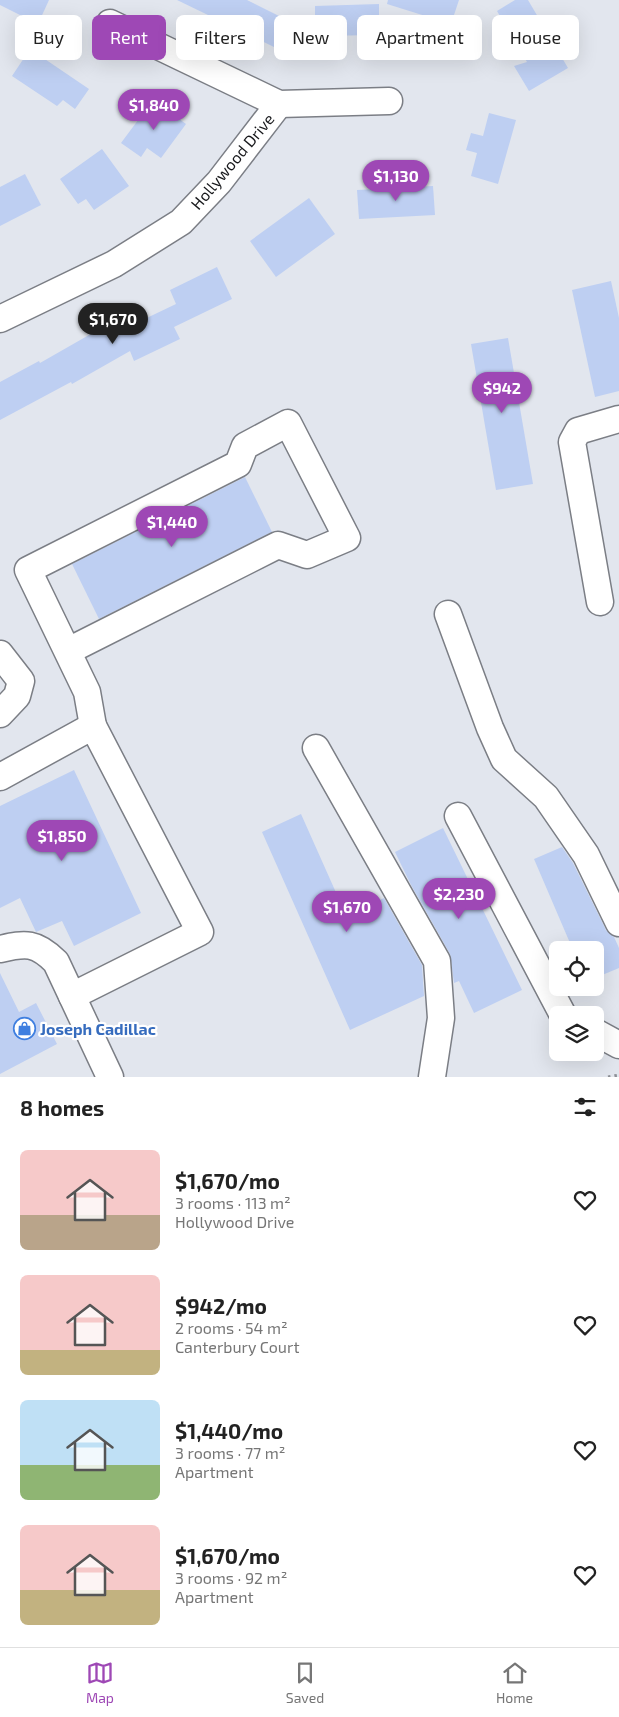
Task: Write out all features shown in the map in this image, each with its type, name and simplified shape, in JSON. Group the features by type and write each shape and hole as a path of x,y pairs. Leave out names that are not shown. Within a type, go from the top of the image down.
{"street":[{"path":"166,50 280,104 389,101"},
{"name":"Hollywood Drive","path":"0,319 114,264 181,222 219,182 280,104"},
{"path":"600,602 572,442 578,430 619,419"},
{"path":"68,651 278,545 307,555 346,538 288,423 245,446 238,464 28,570 87,692 94,726 200,932 72,996"},
{"path":"448,614 490,728 504,758 546,797 586,855 619,923"},
{"path":"0,654 21,681 17,696 0,714"},
{"path":"0,777 94,726"},
{"path":"316,748 437,961 441,1018 432,1077"},
{"path":"458,816 558,1006"},
{"path":"0,949 22,944 42,948 56,962 110,1077"},
{"path":"604,1037 619,1045"}],"path":[{"path":"608,1077 619,1075"}],"building":[{"path":"0,0 49,0 42,15 20,15 0,5"},
{"path":"177,0 247,0 277,15 274,15 274,47 264,42 264,15 208,15"},
{"path":"388,0 459,0 454,15 422,15 387,4"},
{"path":"515,0 528,0 537,15 499,15 497,11"},
{"path":"379,4 379,15 357,15 357,35 347,36 347,15 315,15 315,6"},
{"path":"23,60 46,60 89,89 75,109 63,100 57,106 12,76"},
{"path":"526,60 563,60 568,68 529,91 514,66 527,62"},
{"path":"153,100 186,124 161,158 147,148 141,157 121,143"},
{"path":"489,113 516,120 498,184 471,176 477,153 466,150 471,133 483,136"},
{"path":"102,149 129,186 94,210 86,199 78,204 60,179"},
{"path":"25,174 41,205 0,226 0,187"},
{"path":"433,186 435,215 359,219 357,190"},
{"path":"309,198 335,234 276,277 250,241"},
{"path":"217,267 232,299 174,327 180,339 134,361 130,351 72,384 71,382 0,420 0,382 39,361 40,363 103,327 109,336 176,304 170,290"},
{"path":"611,281 619,318 619,391 595,397 572,290"},
{"path":"508,338 533,484 496,490 471,344"},
{"path":"245,477 272,532 99,619 72,564"},
{"path":"74,770 141,913 74,946 62,921 36,932 20,898 0,908 0,806"},
{"path":"301,814 346,915 384,898 422,965 424,996 350,1030 262,832"},
{"path":"443,828 522,990 474,1013 459,981 454,983 450,954 411,885 395,852"},
{"path":"562,847 573,863 606,930 614,937 619,948 619,968 604,974 604,941 569,941 534,859"},
{"name":"Joseph Cadillac","path":"0,973 19,1012 36,1003 57,1044 0,1074"}],"place":[{"name":"Joseph Cadillac","path":"24,1028"}]}
